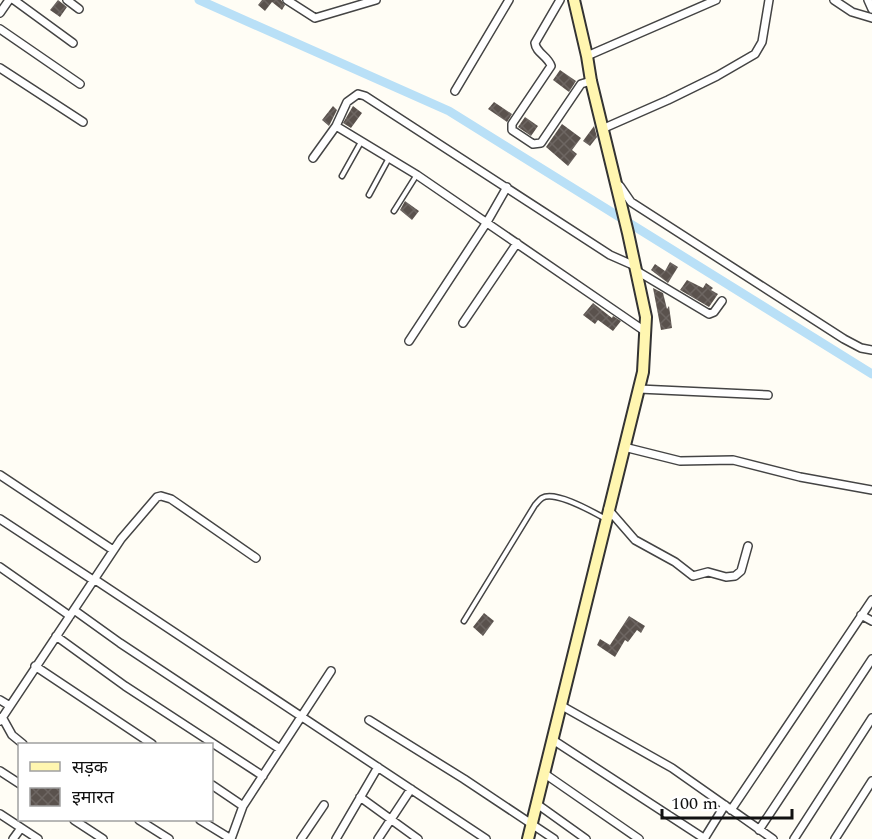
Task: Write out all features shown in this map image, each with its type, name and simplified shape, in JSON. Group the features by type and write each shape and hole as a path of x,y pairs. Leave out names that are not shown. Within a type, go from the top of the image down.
{"street":[{"path":"0,13 9,0"},
{"path":"14,0 73,43"},
{"path":"67,0 79,9"},
{"path":"287,0 315,18 370,1"},
{"path":"455,92 508,0"},
{"path":"560,0 535,43 536,48 547,59 550,66 512,124 512,130 533,144 541,143 581,84 591,81"},
{"path":"528,839 639,389 645,360 647,333 636,269 574,0"},
{"path":"587,56 716,0"},
{"path":"602,129 668,100 755,54 762,42 769,0"},
{"path":"834,0 852,12 872,18"},
{"path":"868,0 872,9"},
{"path":"0,30 80,84"},
{"path":"0,68 82,122"},
{"path":"313,158 336,126 347,102 358,94 365,96 610,255 709,314 714,312 722,301"},
{"path":"336,126 417,175 647,333"},
{"path":"615,179 631,202 844,339 861,348 872,350"},
{"path":"409,341 487,222 507,187"},
{"path":"463,322 517,243"},
{"path":"639,389 768,395"},
{"path":"624,447 680,461 733,460 800,477 872,490"},
{"path":"0,475 113,550"},
{"path":"22,743 12,735 1,719 113,550 151,501 161,496 171,499 256,558"},
{"path":"607,514 635,540 675,562 693,576 708,572 726,577 735,576 741,571 748,546"},
{"path":"0,519 486,839"},
{"path":"0,567 280,749"},
{"path":"553,740 705,839 872,600"},
{"path":"861,615 872,621"},
{"path":"56,636 125,686 212,743"},
{"path":"759,830 872,659"},
{"path":"35,666 150,743"},
{"path":"203,821 231,839 243,806 331,671"},
{"path":"0,700 10,706"},
{"path":"562,706 672,768 773,839"},
{"path":"794,839 872,718"},
{"path":"369,720 554,839"},
{"path":"213,743 263,776"},
{"path":"336,839 378,767"},
{"path":"0,771 18,783"},
{"path":"544,774 639,839"},
{"path":"834,839 872,781"},
{"path":"213,786 243,806"},
{"path":"378,839 411,789"},
{"path":"360,797 418,839"},
{"path":"537,804 586,839"},
{"path":"301,839 324,806"},
{"path":"0,814 38,839"},
{"path":"77,821 103,839"},
{"path":"142,821 169,839"},
{"path":"13,839 21,828"}],"lane":[{"path":"342,176 362,141"},
{"path":"369,195 389,158"},
{"path":"394,211 417,175"},
{"path":"464,621 534,506 542,498 550,496 561,498 607,514"}],"building":[{"path":"58,0 67,7 60,17 50,10"},
{"path":"262,0 281,0 285,5 282,10 272,2 265,11 258,5"},
{"path":"560,70 576,81 569,92 553,80"},
{"path":"494,102 512,114 507,122 488,109"},
{"path":"333,106 337,110 329,126 322,120"},
{"path":"353,106 362,113 351,128 343,123"},
{"path":"525,117 538,126 531,136 518,127"},
{"path":"562,124 581,138 572,150 577,154 568,166 546,147"},
{"path":"594,126 597,137 590,146 583,141"},
{"path":"405,201 419,211 412,220 400,210"},
{"path":"670,262 678,267 668,283 651,270 655,264 665,271"},
{"path":"687,280 703,288 706,283 718,294 709,307 680,290"},
{"path":"653,288 663,293 667,309 669,306 672,328 661,330"},
{"path":"593,303 612,318 613,316 621,321 613,331 598,320 595,324 583,315"},
{"path":"484,613 494,621 483,636 473,627"},
{"path":"629,616 645,626 641,633 637,630 628,642 625,640 615,657 597,645 600,639 610,645"}],"waterway":[{"path":"199,0 449,111 872,374"}]}
